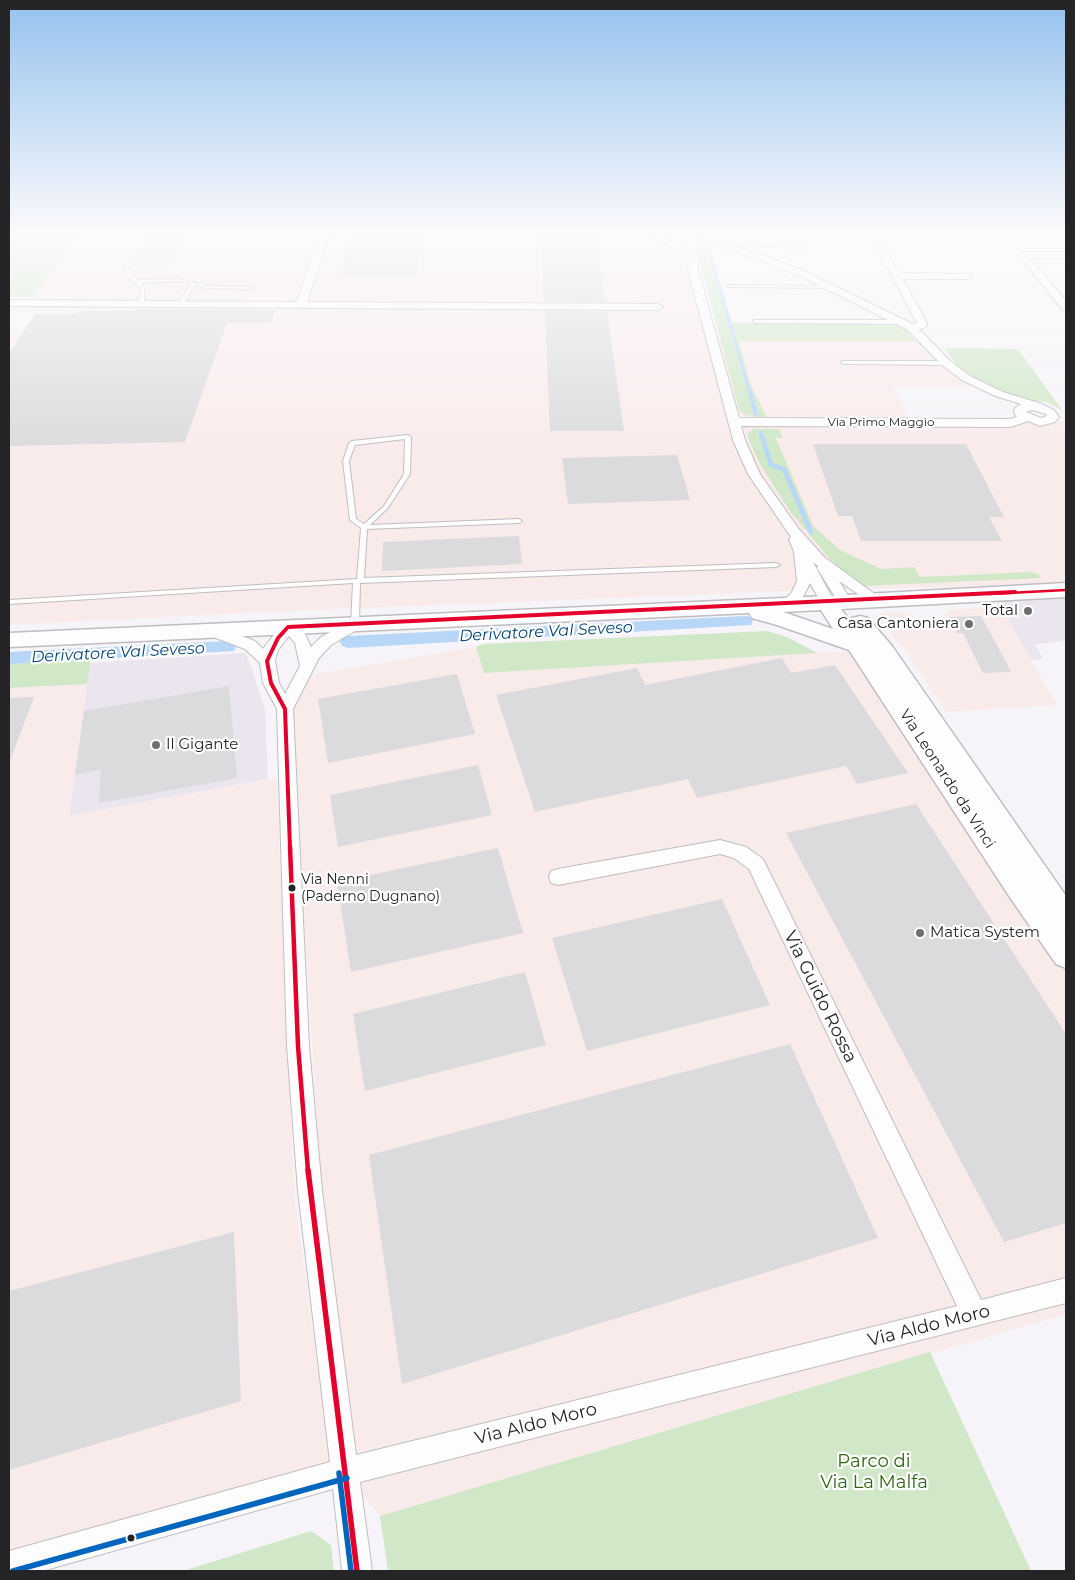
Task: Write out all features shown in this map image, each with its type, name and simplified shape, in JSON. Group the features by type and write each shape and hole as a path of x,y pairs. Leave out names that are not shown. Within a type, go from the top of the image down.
{"main road":[{"path":"9,640 1066,590"},
{"name":"Via Leonardo da Vinci","path":"1066,918 884,651 837,602 833,614 866,656 1019,888 1066,955"},
{"path":"709,607 762,614 855,644"}],"street":[{"path":"703,308 739,440 754,474 792,531 819,560 876,600"},
{"path":"872,308 912,328 946,363 976,383 1044,412"},
{"path":"912,328 922,325 914,308"},
{"path":"1026,418 1020,413 1021,408 1028,406 1044,412"},
{"name":"Via Primo Maggio","path":"735,422 1011,422 1026,418 1040,422 1044,412 1066,418"},
{"path":"792,531 801,552 837,602"},
{"path":"787,604 794,599 802,588 804,569 801,552"},
{"path":"819,560 837,602"},
{"path":"285,709 313,655 326,641 355,624"},
{"path":"307,665 304,643 288,627 275,644 267,661 271,683 285,709 299,1056 310,1191 357,1571"},
{"path":"213,631 250,645 267,661"},
{"name":"Via Guido Rossa","path":"558,877 720,847 739,852 756,864 974,1315"},
{"name":"Via Aldo Moro","path":"9,1566 345,1472 1066,1291"}],"lane":[{"path":"756,322 901,322"},
{"path":"844,362 946,363"},
{"path":"355,624 364,527 386,507 408,474 408,437 352,443 346,461 353,520 364,527 519,521"},
{"path":"9,602 359,581 776,565"}],"shaded area":[{"path":"74,308 699,308 708,341 929,341 948,363 986,386 894,386 911,423 1026,418 1042,422 1066,421 1066,584 789,591 288,611 9,625 9,334 57,332"},
{"path":"1066,591 1066,640 1035,644 1043,659 1031,660 994,596"},
{"path":"1001,607 1057,705 946,712 901,643 894,638 880,613 906,612 916,618 945,618 948,610"},
{"path":"476,647 485,673 848,651 1041,938 1066,971 1066,1314 380,1516 354,1484 321,1186 291,711 309,675"},
{"path":"245,653 265,710 268,779 69,816 90,663"},
{"path":"87,684 69,816 277,778 286,1036 295,1201 331,1464 9,1556 9,688"}],"green space":[{"path":"712,308 727,308 732,323 894,324 906,330 916,341 739,341 750,383 767,418 744,415 739,410"},
{"path":"945,348 1018,349 1063,411 1047,402 1026,400 1002,392 969,376 955,364"},
{"path":"753,429 779,429 783,438 776,438 813,526 840,550 881,569 914,567 920,577 1030,572 1038,574 1041,578 864,586 828,557 790,511 760,464 748,438 748,433"},
{"path":"767,631 787,637 817,653 484,673 476,647 483,644"},
{"path":"91,658 87,684 9,688 9,662"},
{"name":"Parco di Via La Malfa","path":"930,1352 1031,1571 388,1571 380,1516"},
{"path":"311,1531 331,1545 334,1571 183,1571"}],"building":[{"path":"135,309 276,310 270,323 227,323 185,442 9,446 9,354 35,314 77,314 80,311 134,311"},
{"path":"545,311 607,312 624,431 550,431"},
{"path":"813,444 966,444 1004,517 989,517 1002,541 861,541 852,516 838,516"},
{"path":"677,455 690,500 568,504 562,458"},
{"path":"519,536 522,564 382,571 383,542"},
{"path":"981,616 1011,672 983,673 963,633 957,633 949,617"},
{"path":"782,658 791,673 835,665 908,773 857,784 846,766 697,798 688,779 535,812 496,695 637,668 645,685"},
{"path":"457,674 475,734 328,763 318,699"},
{"name":"Il Gigante","path":"229,686 237,778 99,803 101,769 75,775 84,711"},
{"path":"34,697 10,760 9,698"},
{"path":"478,765 492,815 338,847 330,795"},
{"name":"Matica System","path":"916,804 1066,1034 1066,1223 1004,1242 786,833"},
{"path":"498,848 523,933 351,972 337,882"},
{"path":"722,899 770,1005 587,1051 552,938"},
{"path":"525,972 546,1045 365,1091 353,1014"},
{"path":"790,1044 878,1238 402,1384 369,1155"},
{"path":"234,1232 241,1401 9,1470 9,1291"}],"waterway":[{"path":"726,308 750,393"},
{"path":"750,392 756,414"},
{"path":"761,433 771,465 784,469 811,532"},
{"name":"Derivatore Val Seveso","path":"348,642 745,621"},
{"name":"Derivatore Val Seveso","path":"9,658 228,647"}],"transit line":[{"path":"357,1571 310,1191 298,1046 285,709 271,683 267,661 278,638 288,627 1066,590"},
{"path":"339,1473 351,1571"},
{"path":"13,1571 347,1478"}],"place":[{"name":"Total","path":"1028,611"},
{"name":"Casa Cantoniera","path":"969,624"},
{"name":"Il Gigante","path":"156,745"},
{"name":"Via Nenni (Paderno Dugnano)","path":"292,888"},
{"name":"Matica System","path":"920,933"}]}
